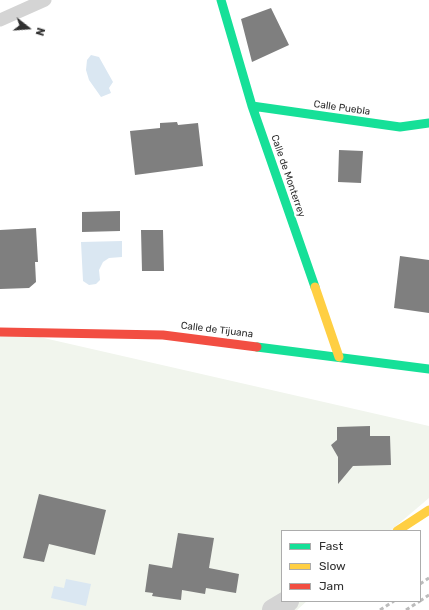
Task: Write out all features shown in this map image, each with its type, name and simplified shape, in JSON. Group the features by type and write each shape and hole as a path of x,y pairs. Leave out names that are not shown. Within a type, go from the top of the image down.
{"street":[{"name":"Calle de Monterrey","path":"221,0 252,106 339,357"},
{"name":"Calle Puebla","path":"252,106 400,127 429,123"},
{"name":"Calle de Tijuana","path":"0,332 163,335 429,369"},
{"path":"399,530 429,510"},
{"path":"274,610 286,602"}],"lane":[{"path":"0,20 45,0"}],"shaded area":[{"path":"91,55 99,57 113,82 109,88 111,93 101,97 89,80 86,70 87,60"},
{"path":"122,241 122,257 109,258 103,262 99,270 100,280 96,284 89,285 83,281 81,242"},
{"path":"0,328 429,426 429,498 391,530 281,530 281,602 306,602 297,610 0,610"},
{"path":"66,579 91,584 86,606 51,598 54,586 64,588"}],"building":[{"path":"271,8 289,45 252,62 241,19"},
{"path":"177,122 178,125 198,123 203,166 135,175 130,131 160,128 160,123"},
{"path":"339,150 363,151 361,183 338,182"},
{"path":"120,211 120,231 82,232 82,212"},
{"path":"36,228 38,262 35,262 36,282 29,288 0,289 0,230"},
{"path":"141,230 163,230 164,271 142,271"},
{"path":"400,256 429,260 429,313 394,308"},
{"path":"370,426 370,436 390,436 391,465 353,466 338,484 338,457 331,445 337,440 337,427"},
{"path":"39,494 106,510 95,555 49,544 44,562 23,558"},
{"path":"178,533 214,538 209,568 239,574 236,593 206,588 205,594 182,590 181,600 152,596 153,593 145,592 149,564 172,568"}],"railway":[{"path":"421,583 429,578"},
{"path":"421,600 429,595"},
{"path":"380,610 392,602"},
{"path":"406,610 418,602"}],"traffic: fast":[{"path":"221,0 252,106 315,287"},
{"path":"252,106 400,127 429,123"},
{"path":"257,347 429,369"}],"traffic: slow":[{"path":"315,287 339,357"},
{"path":"399,530 429,510"}],"traffic: jam":[{"path":"0,332 163,335 257,347"}]}
